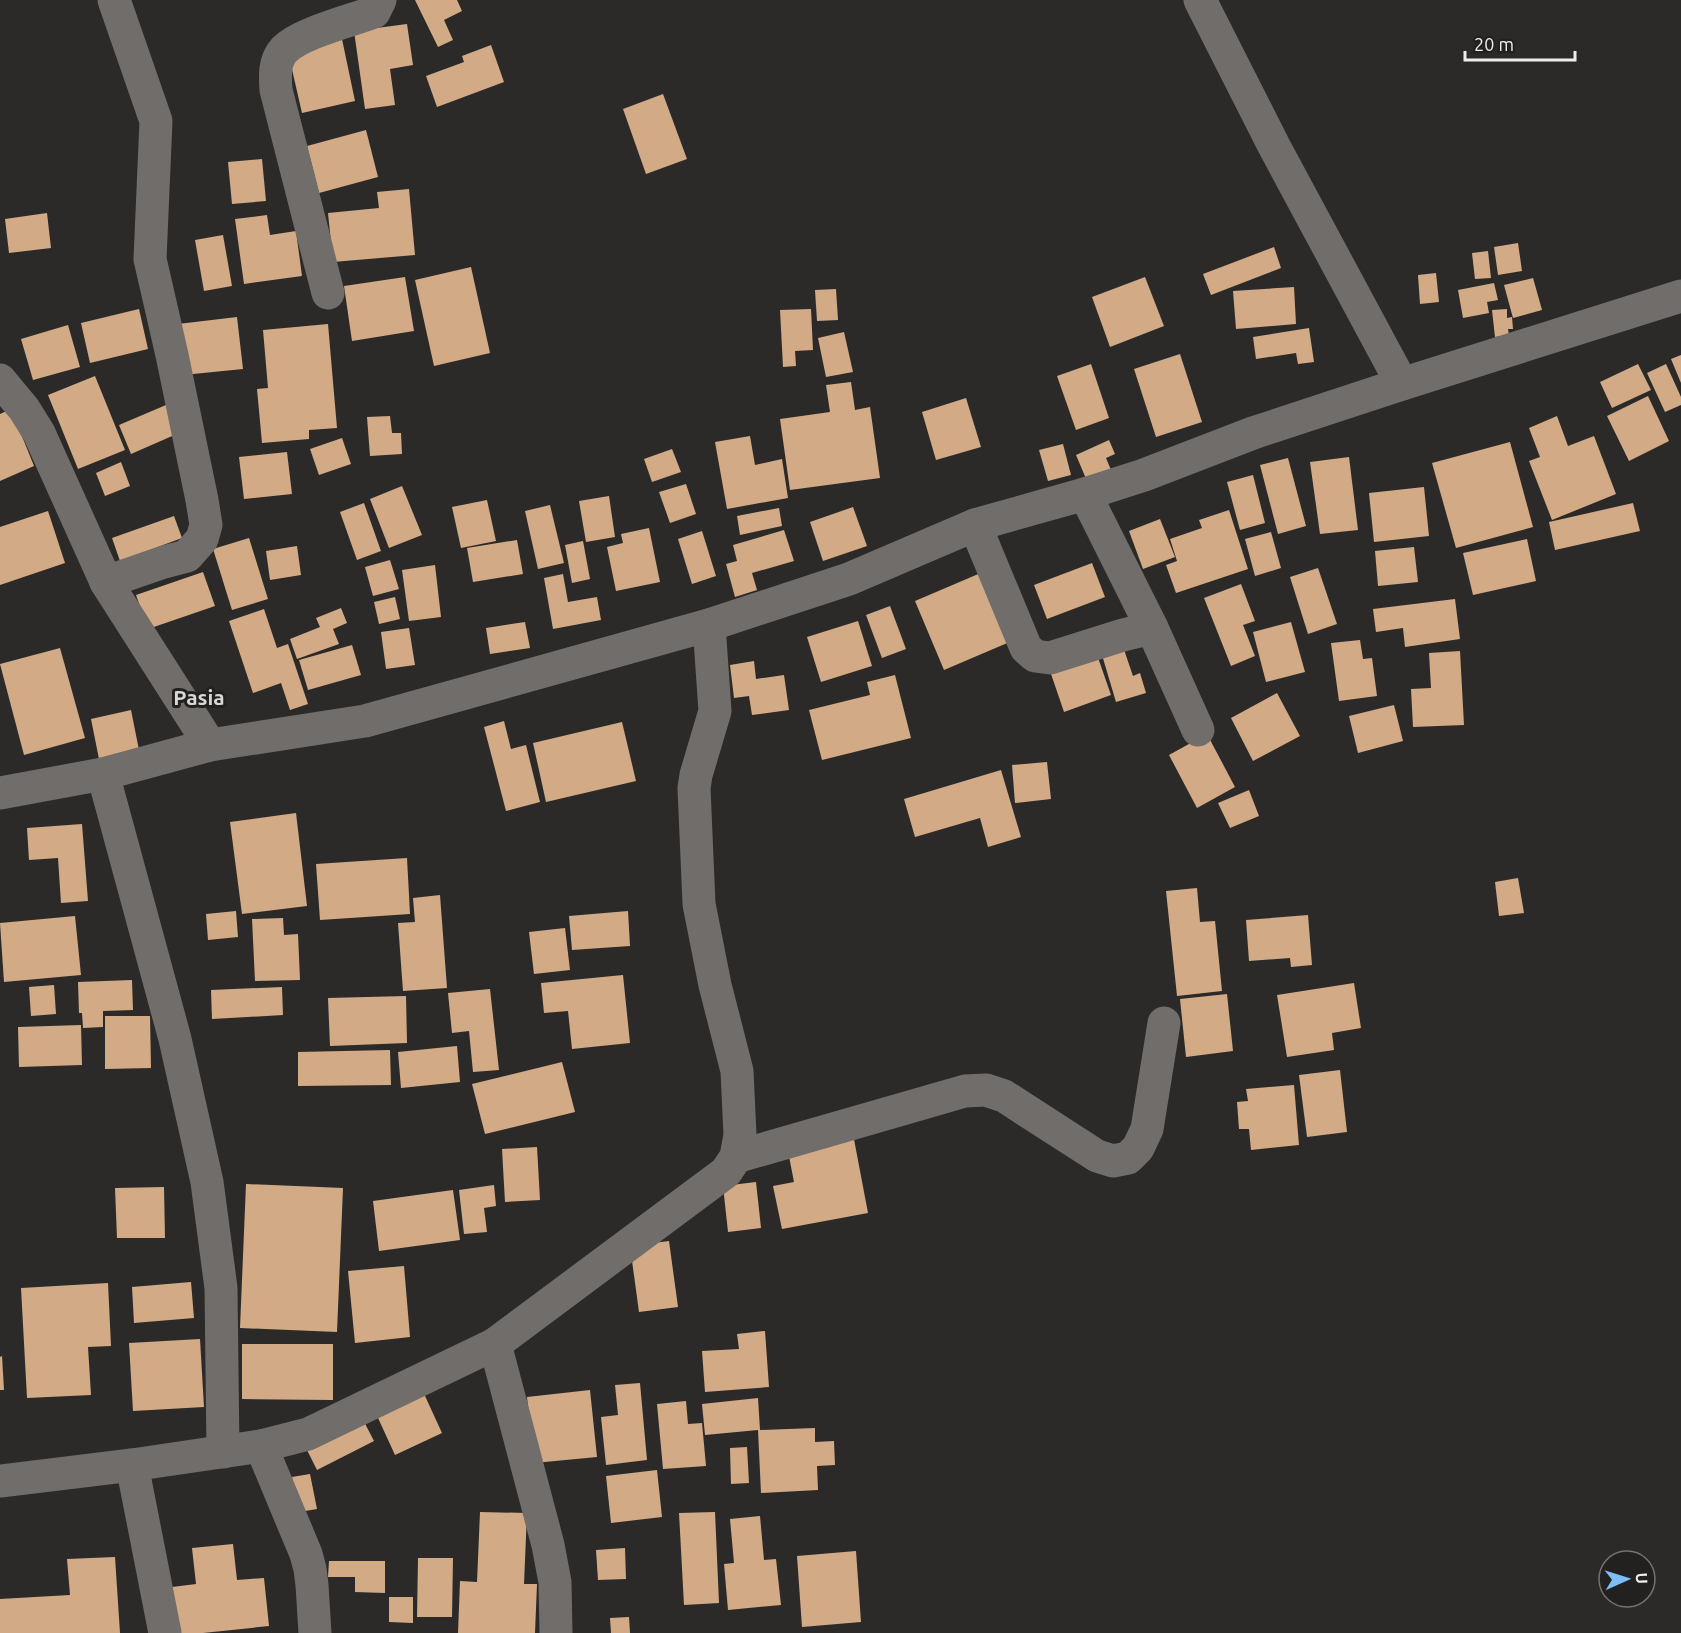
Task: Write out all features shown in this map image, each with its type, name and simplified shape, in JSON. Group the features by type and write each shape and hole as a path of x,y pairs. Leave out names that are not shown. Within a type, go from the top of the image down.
{"street":[{"path":"106,582 187,556 202,539 206,525 196,466 150,259 156,121 114,0"},
{"path":"328,293 276,90 275,70 283,51 304,37 374,12 380,0"},
{"path":"1200,0 1274,146 1402,384"},
{"path":"0,793 104,774 210,746 365,721 709,625 849,579 975,525 1144,475 1253,433 1681,296"},
{"path":"0,380 24,409 39,433 106,582 210,746"},
{"path":"1085,494 1152,628 1198,730"},
{"path":"975,525 1026,648 1035,656 1050,658 1152,628"},
{"path":"0,1480 223,1452 261,1446 308,1434 495,1344 726,1172 736,1157 740,1135 737,1071 715,986 699,904 694,788 716,711 709,625"},
{"path":"104,774 175,1039 207,1182 221,1288 223,1452"},
{"path":"736,1157 965,1091 986,1090 1004,1096 1097,1156 1113,1161 1128,1158 1138,1148 1147,1129 1164,1023"},
{"path":"495,1344 548,1545 555,1582 556,1633"},
{"path":"261,1446 306,1554 310,1569 315,1633"},
{"path":"132,1465 165,1633"}],"building":[{"path":"415,0 457,0 462,11 444,20 453,40 438,47"},
{"path":"407,24 413,65 390,69 395,105 365,109 354,31"},
{"path":"342,39 355,101 302,113 288,52"},
{"path":"491,45 504,82 437,107 426,76 464,62 462,56"},
{"path":"663,94 687,159 646,174 623,109"},
{"path":"366,130 378,177 319,193 307,146"},
{"path":"262,159 266,201 232,204 228,162"},
{"path":"409,189 415,255 333,262 328,213 379,208 377,192"},
{"path":"47,213 51,248 9,253 5,219"},
{"path":"267,215 270,235 296,231 302,276 244,284 235,219"},
{"path":"223,235 232,286 204,291 195,240"},
{"path":"1518,243 1522,271 1498,275 1494,247"},
{"path":"1274,247 1281,268 1211,295 1203,274"},
{"path":"1488,251 1491,278 1475,279 1472,253"},
{"path":"471,267 490,353 434,366 415,280"},
{"path":"1436,273 1439,302 1420,304 1418,275"},
{"path":"405,277 414,331 352,341 344,286"},
{"path":"1145,277 1164,326 1110,347 1092,297"},
{"path":"1533,278 1542,310 1513,318 1504,285"},
{"path":"1494,283 1498,300 1487,302 1489,313 1463,318 1458,290"},
{"path":"1294,287 1296,324 1236,329 1233,291"},
{"path":"836,289 838,320 817,321 815,290"},
{"path":"139,309 148,349 90,363 81,323"},
{"path":"811,309 813,350 795,351 796,366 783,367 780,310"},
{"path":"1507,309 1507,318 1512,317 1513,329 1508,329 1509,335 1495,337 1492,310"},
{"path":"237,317 243,369 183,375 178,324"},
{"path":"328,324 337,428 309,430 309,439 262,443 257,389 268,388 263,330"},
{"path":"68,325 80,367 33,380 21,339"},
{"path":"1309,328 1314,362 1298,364 1296,353 1256,359 1253,337"},
{"path":"844,332 853,372 826,377 818,338"},
{"path":"1180,354 1202,422 1156,437 1134,369"},
{"path":"1681,355 1681,383 1671,359"},
{"path":"1091,364 1109,418 1076,430 1057,376"},
{"path":"1638,364 1651,390 1612,408 1600,382"},
{"path":"1666,364 1681,397 1681,405 1665,412 1647,373"},
{"path":"95,376 125,450 78,469 48,395"},
{"path":"851,382 855,410 870,407 880,478 790,490 780,419 830,412 826,385"},
{"path":"1648,396 1669,441 1629,461 1607,416"},
{"path":"966,398 981,447 936,460 922,412"},
{"path":"166,405 179,433 131,454 119,425"},
{"path":"11,409 34,466 0,481 0,414"},
{"path":"390,416 392,433 401,433 402,454 370,456 367,417"},
{"path":"1557,416 1568,446 1594,436 1616,494 1552,520 1529,461 1540,457 1529,428"},
{"path":"750,436 755,465 782,459 788,498 727,509 715,442"},
{"path":"342,438 351,464 319,475 310,449"},
{"path":"1109,440 1115,454 1106,458 1111,470 1087,481 1076,455"},
{"path":"1510,442 1533,527 1456,548 1432,463"},
{"path":"1063,444 1071,475 1048,481 1039,450"},
{"path":"672,449 681,472 652,482 644,459"},
{"path":"287,452 292,494 244,499 239,457"},
{"path":"1349,457 1358,530 1320,534 1310,462"},
{"path":"1288,458 1306,526 1278,534 1260,465"},
{"path":"121,462 130,486 105,496 96,473"},
{"path":"1253,475 1265,523 1240,530 1227,482"},
{"path":"686,484 696,514 670,523 659,492"},
{"path":"402,486 422,535 389,548 370,499"},
{"path":"1424,487 1429,536 1374,542 1369,493"},
{"path":"609,496 615,537 586,542 579,501"},
{"path":"487,500 496,541 461,548 452,507"},
{"path":"364,503 381,551 357,560 340,512"},
{"path":"1633,503 1640,531 1555,550 1549,522"},
{"path":"550,505 564,563 538,569 525,511"},
{"path":"853,507 867,546 823,561 810,522"},
{"path":"779,508 782,526 740,535 737,516"},
{"path":"1229,510 1248,569 1176,593 1166,565 1177,561 1170,539 1202,528 1199,520"},
{"path":"48,511 65,563 0,585 0,527"},
{"path":"174,516 182,538 120,561 112,538"},
{"path":"1160,519 1175,557 1143,569 1129,531"},
{"path":"649,528 660,582 616,591 607,547 623,543 621,534"},
{"path":"784,530 794,561 752,573 757,590 735,597 726,564 737,561 733,545"},
{"path":"702,531 716,576 692,584 678,539"},
{"path":"1271,532 1281,568 1255,576 1245,539"},
{"path":"249,538 268,599 232,610 213,549"},
{"path":"1527,539 1536,581 1473,595 1463,553"},
{"path":"517,540 523,574 473,582 467,548"},
{"path":"583,541 590,579 572,583 565,545"},
{"path":"297,546 301,575 270,580 266,551"},
{"path":"1414,547 1418,582 1378,586 1375,551"},
{"path":"390,560 399,589 373,596 365,567"},
{"path":"1092,563 1105,597 1047,619 1034,585"},
{"path":"435,565 441,617 409,621 402,570"},
{"path":"1318,568 1337,624 1308,634 1290,577"},
{"path":"203,572 215,606 148,629 136,595"},
{"path":"983,572 1012,641 944,670 915,601"},
{"path":"563,574 568,602 597,597 601,620 553,629 544,578"},
{"path":"1241,584 1255,621 1243,625 1255,656 1231,666 1204,598"},
{"path":"395,597 400,619 379,624 374,602"},
{"path":"1455,599 1460,639 1405,647 1403,628 1376,632 1373,609"},
{"path":"890,606 906,649 882,658 866,615"},
{"path":"341,608 347,623 333,629 339,644 297,659 290,639 320,627 316,618"},
{"path":"264,609 277,648 288,644 308,704 290,710 281,683 253,693 229,621"},
{"path":"858,621 872,666 821,682 807,637"},
{"path":"525,622 530,648 490,654 486,628"},
{"path":"1291,622 1305,672 1266,682 1253,632"},
{"path":"409,628 415,665 386,669 381,632"},
{"path":"1120,638 1133,676 1140,673 1146,693 1116,702 1099,645"},
{"path":"1360,640 1363,659 1372,658 1377,696 1339,701 1331,643"},
{"path":"352,645 361,675 308,690 299,660"},
{"path":"60,648 85,738 24,755 0,664"},
{"path":"1095,649 1111,695 1064,712 1048,665"},
{"path":"1460,651 1464,725 1413,727 1411,689 1431,688 1429,653"},
{"path":"754,661 756,679 784,675 789,710 752,715 749,696 734,698 730,665"},
{"path":"895,675 911,738 822,760 809,710 870,695 867,682"},
{"path":"1277,693 1300,736 1253,761 1231,718"},
{"path":"1394,705 1403,741 1358,753 1349,716"},
{"path":"131,710 139,750 99,759 91,719"},
{"path":"504,721 511,749 526,745 540,802 506,811 484,727"},
{"path":"622,722 636,781 546,802 533,743"},
{"path":"1207,734 1235,787 1197,808 1169,755"},
{"path":"1047,762 1051,799 1015,803 1012,765"},
{"path":"1001,770 1021,837 988,847 980,818 915,837 904,799"},
{"path":"1249,790 1259,816 1230,828 1218,803"},
{"path":"296,813 307,906 242,914 230,822"},
{"path":"82,824 88,901 61,903 58,858 29,860 27,828"},
{"path":"407,858 410,914 320,920 316,864"},
{"path":"1518,878 1524,913 1499,916 1495,882"},
{"path":"1197,888 1200,922 1215,921 1222,991 1177,996 1166,891"},
{"path":"440,895 447,988 403,991 398,923 415,922 413,898"},
{"path":"236,911 238,937 208,940 206,914"},
{"path":"628,911 630,946 572,950 569,916"},
{"path":"1308,915 1312,965 1291,967 1290,958 1249,961 1246,920"},
{"path":"75,916 81,975 4,982 0,923"},
{"path":"283,918 284,935 298,934 300,980 255,981 252,919"},
{"path":"565,928 570,970 534,974 529,932"},
{"path":"623,975 630,1043 572,1049 568,1011 544,1013 541,983"},
{"path":"132,980 133,1010 103,1011 103,1027 83,1028 82,1013 79,1013 78,982"},
{"path":"1354,983 1361,1028 1332,1033 1334,1050 1287,1057 1277,995"},
{"path":"54,985 56,1014 31,1016 29,987"},
{"path":"282,987 283,1015 212,1019 211,990"},
{"path":"490,989 499,1070 473,1072 469,1031 452,1033 448,993"},
{"path":"1227,994 1233,1051 1186,1057 1180,999"},
{"path":"406,996 407,1043 330,1046 328,998"},
{"path":"105,1016 150,1016 151,1068 105,1069"},
{"path":"81,1025 82,1065 19,1067 18,1027"},
{"path":"457,1046 460,1082 401,1088 398,1052"},
{"path":"390,1050 391,1085 298,1086 298,1052"},
{"path":"562,1062 575,1112 485,1134 472,1084"},
{"path":"1340,1070 1347,1132 1307,1137 1299,1075"},
{"path":"1294,1085 1299,1145 1251,1150 1249,1129 1239,1129 1237,1102 1248,1101 1246,1089"},
{"path":"853,1134 868,1213 782,1229 773,1186 794,1182 787,1146"},
{"path":"537,1147 540,1200 505,1202 502,1149"},
{"path":"756,1182 761,1228 728,1232 723,1186"},
{"path":"246,1184 343,1188 337,1332 240,1328"},
{"path":"494,1185 496,1206 484,1208 487,1232 464,1234 459,1190"},
{"path":"164,1187 165,1238 117,1238 115,1188"},
{"path":"453,1190 460,1240 379,1251 373,1201"},
{"path":"669,1241 678,1307 639,1312 630,1246"},
{"path":"404,1266 410,1337 355,1343 348,1271"},
{"path":"191,1282 194,1318 134,1323 132,1287"},
{"path":"108,1283 111,1346 88,1347 91,1395 27,1398 21,1288"},
{"path":"765,1331 769,1387 705,1392 702,1351 739,1349 737,1334"},
{"path":"200,1339 204,1407 133,1411 129,1343"},
{"path":"242,1344 333,1344 333,1400 242,1399"},
{"path":"2,1356 4,1390 0,1390 0,1357"},
{"path":"640,1383 647,1460 606,1465 601,1417 618,1415 615,1385"},
{"path":"420,1385 442,1433 395,1455 373,1407"},
{"path":"590,1390 597,1457 534,1463 527,1397"},
{"path":"758,1398 760,1430 815,1428 815,1442 834,1441 835,1465 817,1466 818,1490 761,1493 758,1430 705,1435 702,1404"},
{"path":"686,1401 688,1424 702,1423 706,1466 663,1469 657,1404"},
{"path":"359,1412 374,1441 317,1470 306,1448"},
{"path":"747,1447 749,1483 731,1484 730,1448"},
{"path":"657,1470 662,1517 611,1523 606,1476"},
{"path":"310,1474 317,1509 299,1512 292,1477"},
{"path":"480,1512 527,1513 524,1584 537,1584 535,1633 458,1633 460,1581 477,1582"},
{"path":"715,1512 719,1603 684,1605 679,1513"},
{"path":"760,1516 764,1560 776,1559 781,1605 728,1610 724,1564 734,1563 730,1519"},
{"path":"233,1544 237,1580 264,1578 269,1626 203,1633 176,1633 172,1587 196,1584 192,1548"},
{"path":"625,1548 626,1579 598,1580 596,1550"},
{"path":"856,1551 861,1622 802,1627 797,1556"},
{"path":"115,1557 120,1633 0,1633 0,1599 70,1595 67,1559"},
{"path":"418,1558 453,1558 452,1617 417,1617"},
{"path":"329,1561 385,1561 385,1593 355,1592 355,1577 328,1577"},
{"path":"389,1597 413,1597 413,1623 389,1622"},
{"path":"629,1617 630,1633 611,1633 610,1618"}],"district":[{"name":"Pasia","path":"199,697"}]}
